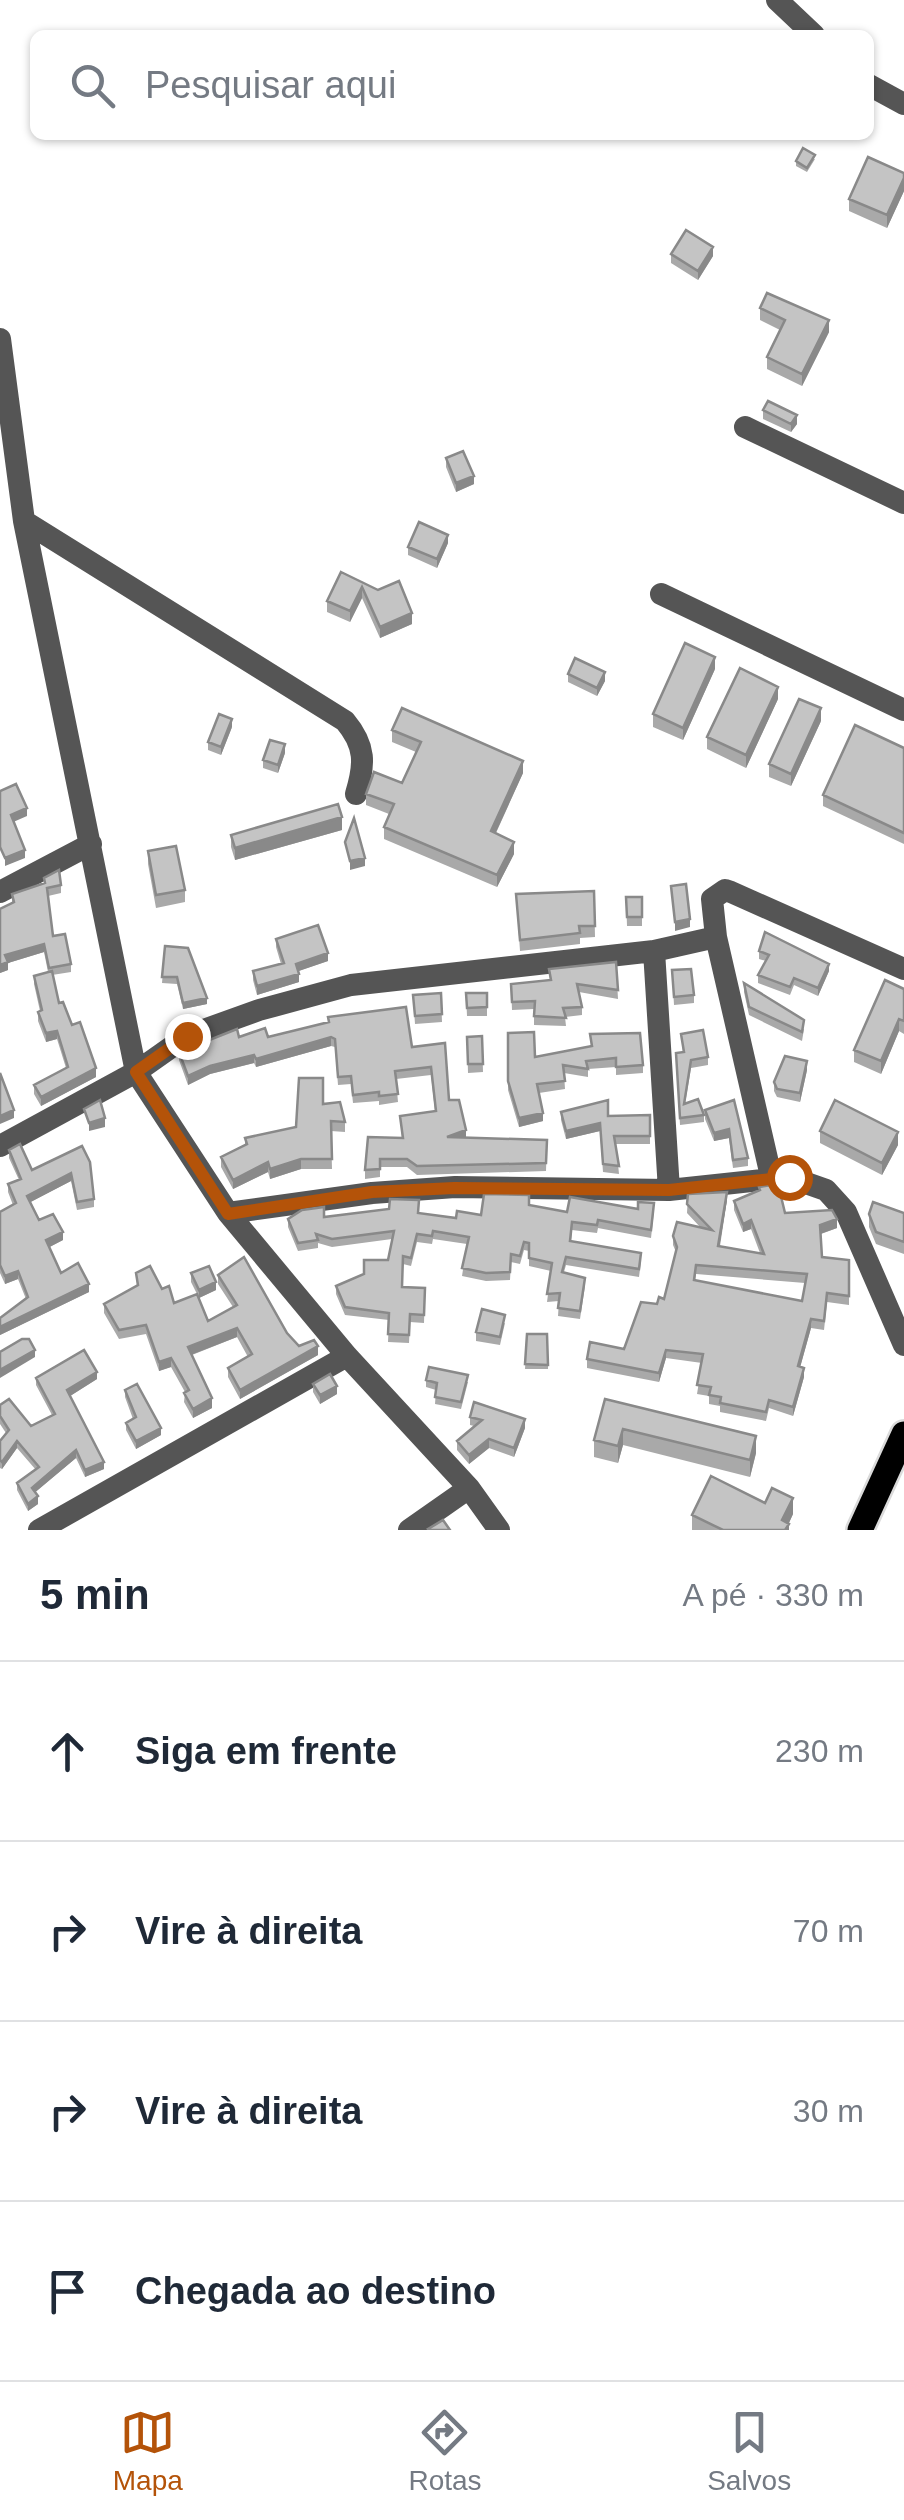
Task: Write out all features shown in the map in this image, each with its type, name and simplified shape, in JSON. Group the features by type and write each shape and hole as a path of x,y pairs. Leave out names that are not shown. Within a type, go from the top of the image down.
{"main road":[{"path":"860,1530 904,1434"}],"street":[{"path":"777,0 809,30"},
{"path":"874,88 904,104"},
{"path":"0,339 5,414 24,520 136,1072 228,1214 347,1356 469,1488 500,1530"},
{"path":"745,427 904,502"},
{"path":"24,520 345,721 360,740 364,764 356,794"},
{"path":"661,594 904,710"},
{"path":"0,892 91,844"},
{"path":"771,1176 716,937 712,898 725,890 904,969"},
{"path":"0,1146 136,1072 187,1036 258,1010 352,986 654,951 716,937"},
{"path":"654,951 669,1190"},
{"path":"228,1214 288,1202 454,1188 669,1190 771,1176 806,1180 826,1190 846,1212 904,1345"},
{"path":"40,1530 347,1356"},
{"path":"408,1530 469,1488"}],"building":[{"path":"803,148 815,155 807,168 796,161"},
{"path":"868,157 904,173 887,215 849,199"},
{"path":"686,230 713,247 698,271 671,254"},
{"path":"767,293 829,320 802,374 767,357 785,320 760,308"},
{"path":"768,401 797,415 791,424 763,410"},
{"path":"463,451 474,476 456,483 446,458"},
{"path":"419,522 448,535 437,559 408,547"},
{"path":"341,572 378,590 399,581 412,613 380,627 362,587 350,611 327,601"},
{"path":"685,643 715,657 683,728 653,714"},
{"path":"575,658 605,672 597,688 568,674"},
{"path":"740,668 778,687 746,755 707,737"},
{"path":"799,699 821,708 791,774 769,764"},
{"path":"402,708 523,761 491,831 514,842 497,875 384,827 394,804 366,794 374,772 402,783 421,742 392,730"},
{"path":"219,714 232,719 221,747 208,742"},
{"path":"855,725 904,748 904,833 823,795"},
{"path":"270,740 285,744 278,765 263,760"},
{"path":"16,784 27,808 11,815 25,850 5,858 0,847 0,791"},
{"path":"338,804 342,817 235,848 231,835"},
{"path":"354,818 365,858 350,861 345,842"},
{"path":"176,846 185,890 156,895 148,851"},
{"path":"59,870 61,885 47,888 53,936 65,934 71,964 49,968 44,944 5,955 8,962 0,965 0,909 14,902 12,894 45,883 44,878"},
{"path":"686,884 690,919 675,922 671,886"},
{"path":"594,891 595,926 579,926 580,933 520,940 516,894"},
{"path":"626,897 642,897 642,917 627,917"},
{"path":"318,925 328,953 296,964 299,974 257,986 253,971 284,963 276,939"},
{"path":"765,932 829,964 818,988 794,978 790,987 758,975 769,955 759,951"},
{"path":"165,946 188,948 207,998 183,1003 177,977 162,977"},
{"path":"616,962 618,990 577,984 582,1007 563,1008 566,1018 534,1016 535,1001 512,1002 511,984 551,980 549,969"},
{"path":"691,969 694,995 674,997 672,970"},
{"path":"52,971 59,1003 63,1002 72,1025 80,1022 96,1068 41,1097 34,1085 68,1067 57,1031 46,1033 38,1012 42,1010 34,976"},
{"path":"885,980 904,989 904,1021 899,1019 881,1061 854,1050"},
{"path":"744,983 804,1020 802,1032 749,1007"},
{"path":"441,993 442,1014 415,1016 413,995"},
{"path":"466,993 487,993 487,1007 467,1008"},
{"path":"406,1007 412,1047 445,1043 449,1100 459,1100 466,1130 447,1137 547,1140 546,1163 417,1166 407,1159 380,1159 380,1169 365,1170 368,1137 403,1138 400,1116 436,1111 431,1067 395,1071 398,1094 353,1095 351,1076 338,1077 335,1039 331,1037 256,1059 254,1055 210,1066 188,1076 179,1052 237,1029 239,1037 265,1028 268,1037 329,1022 328,1017"},
{"path":"703,1030 708,1057 691,1060 684,1104 698,1099 704,1115 680,1118 676,1053 684,1052 681,1034"},
{"path":"534,1032 535,1057 592,1046 590,1034 640,1033 643,1065 616,1067 616,1058 586,1061 588,1069 563,1065 565,1081 537,1084 543,1113 519,1118 508,1081 508,1033"},
{"path":"482,1036 483,1064 468,1064 467,1037"},
{"path":"785,1056 807,1061 800,1093 777,1089 774,1082"},
{"path":"0,1073 14,1110 0,1116"},
{"path":"299,1078 323,1078 323,1104 340,1102 345,1122 331,1121 332,1159 301,1159 270,1169 268,1162 233,1180 221,1157 247,1144 245,1138 296,1127"},
{"path":"100,1100 105,1118 89,1123 84,1109"},
{"path":"608,1100 608,1116 650,1115 650,1136 614,1136 619,1166 603,1164 600,1123 566,1131 561,1112"},
{"path":"734,1100 748,1158 733,1160 729,1129 714,1133 705,1110"},
{"path":"835,1100 898,1132 882,1163 820,1131"},
{"path":"20,1144 32,1170 82,1146 90,1162 94,1199 77,1202 71,1173 27,1196 39,1220 53,1214 63,1232 46,1240 61,1273 78,1263 89,1284 0,1327 0,1318 28,1297 18,1271 5,1276 0,1265 0,1212 16,1203 8,1184 21,1179 9,1150"},
{"path":"778,1184 785,1213 832,1210 837,1219 820,1225 822,1257 849,1260 849,1296 827,1293 824,1321 811,1319 798,1366 804,1368 793,1407 769,1400 766,1412 720,1403 721,1397 709,1395 711,1387 697,1385 703,1354 666,1350 659,1373 587,1359 590,1342 624,1349 641,1302 657,1304 659,1297 664,1299 677,1247 673,1236 677,1222 712,1230 687,1204 688,1194 727,1192 718,1246 764,1254 751,1220 743,1224 734,1201 760,1190 759,1187","holes":["696,1265 807,1274 802,1301 694,1280"]},
{"path":"484,1194 529,1195 529,1205 567,1212 570,1197 638,1209 638,1202 654,1203 651,1230 598,1220 597,1225 572,1222 570,1241 641,1253 639,1269 566,1257 562,1272 585,1278 580,1311 558,1308 560,1293 547,1294 552,1263 529,1258 529,1243 524,1242 520,1256 511,1254 510,1272 486,1273 462,1268 469,1237 433,1231 432,1236 417,1234 411,1258 403,1256 402,1287 425,1288 424,1315 410,1314 409,1335 388,1334 389,1313 345,1307 336,1286 364,1274 364,1260 388,1260 394,1231 332,1239 316,1234 318,1240 298,1243 288,1219 302,1210 324,1207 324,1217 389,1209 390,1199 419,1200 418,1213 456,1218 457,1211 481,1215"},
{"path":"873,1202 904,1213 904,1242 876,1232 869,1214"},
{"path":"244,1257 287,1333 299,1346 314,1340 318,1346 240,1390 228,1368 252,1354 237,1328 188,1347 212,1398 193,1409 184,1393 189,1390 171,1358 159,1362 146,1325 119,1330 104,1304 138,1285 136,1273 150,1266 162,1289 169,1286 174,1303 197,1294 208,1321 237,1305 218,1275"},
{"path":"209,1266 216,1282 199,1290 191,1273"},
{"path":"482,1309 505,1315 500,1337 476,1332"},
{"path":"527,1334 547,1334 548,1365 525,1364"},
{"path":"29,1339 35,1350 0,1370 0,1352"},
{"path":"84,1350 97,1372 67,1390 104,1462 85,1470 76,1450 32,1488 38,1496 28,1504 17,1483 39,1467 17,1441 0,1460 0,1441 9,1430 0,1416 0,1405 9,1399 31,1426 55,1414 36,1378"},
{"path":"429,1367 468,1375 461,1402 435,1397 437,1383 426,1380"},
{"path":"330,1374 337,1386 320,1395 313,1384"},
{"path":"137,1384 161,1428 136,1441 126,1423 136,1417 125,1390"},
{"path":"605,1399 756,1436 750,1460 623,1429 618,1446 594,1440"},
{"path":"474,1402 525,1419 514,1448 489,1439 469,1455 457,1441 482,1420 470,1417"},
{"path":"711,1476 765,1503 772,1488 793,1498 782,1520 789,1524 785,1530 723,1530 692,1515"},
{"path":"443,1520 450,1530 428,1529"}],"route":[{"path":"187,1036 136,1072 228,1214 372,1192 454,1188 669,1190 789,1177"}]}
